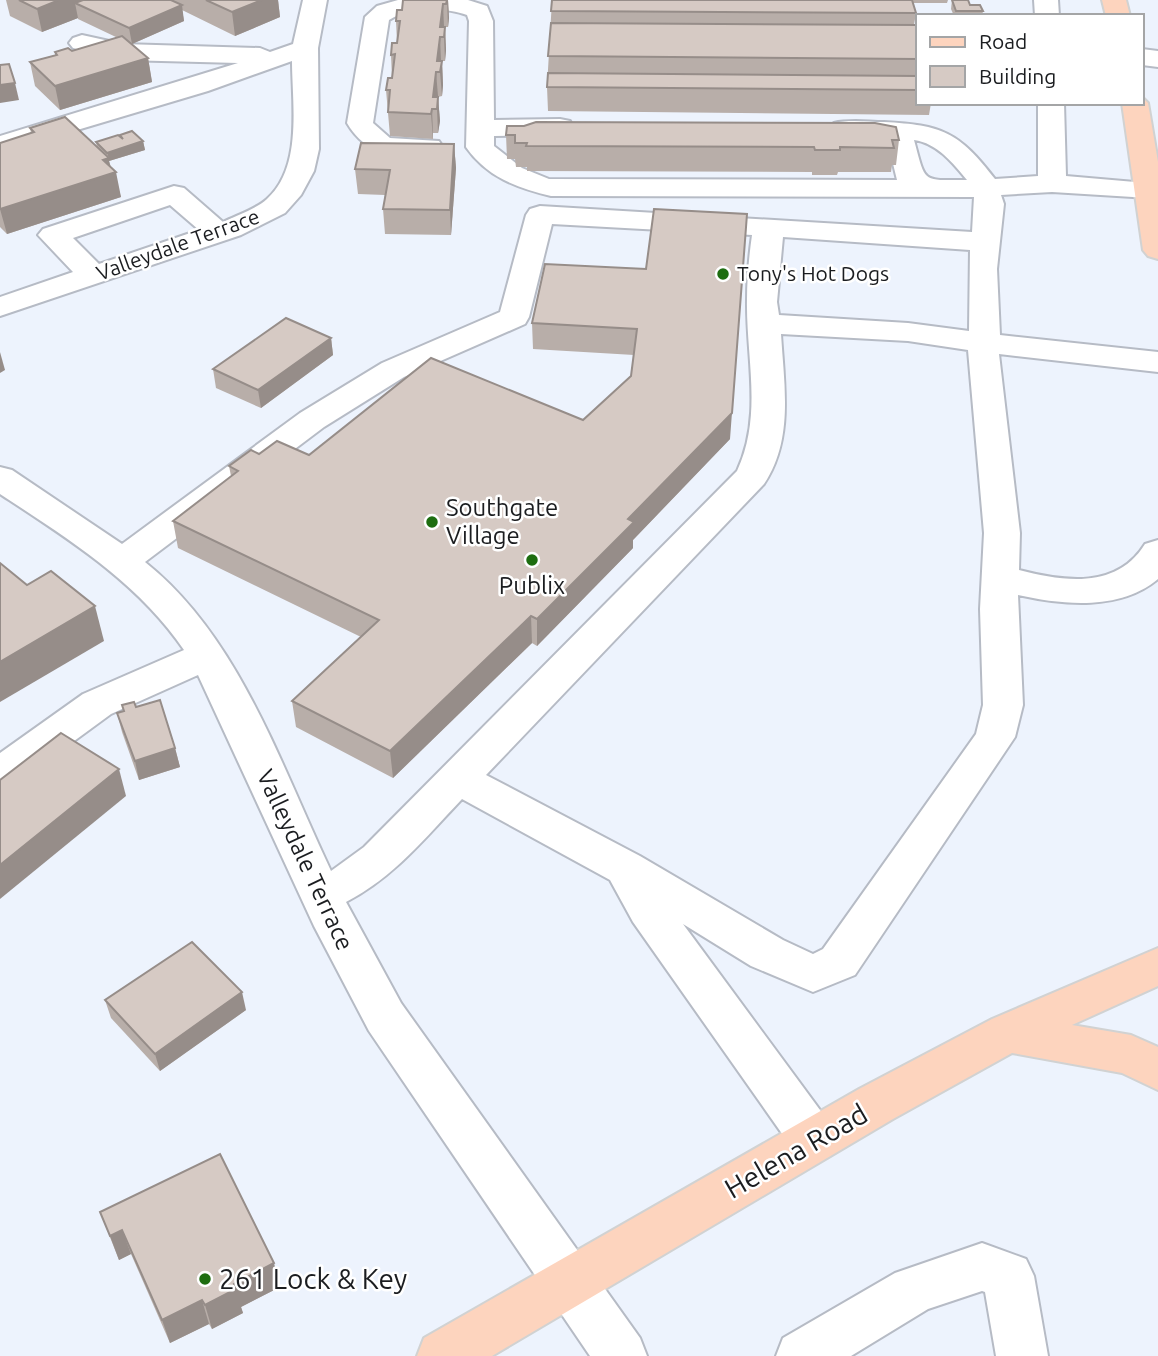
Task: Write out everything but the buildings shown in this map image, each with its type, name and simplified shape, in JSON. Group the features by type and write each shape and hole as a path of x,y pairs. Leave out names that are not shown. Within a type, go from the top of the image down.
{"main road":[{"path":"1135,105 1158,250"},
{"name":"Helena Road","path":"443,1356 814,1140 1008,1033 1158,966"},
{"path":"1008,1033 1131,1055 1158,1070"}],"street":[{"name":"Valleydale Terrace","path":"0,307 219,233 275,208 287,195 300,170 305,149 305,48 315,0"},
{"path":"582,127 500,127 481,139 387,147 373,142 360,123 377,17 387,8 398,5 467,4 478,11 481,21 481,139 494,163 528,183 551,188 987,189 1008,185 1052,184 1149,190"},
{"path":"82,43 122,52 238,54 274,59"},
{"path":"0,145 199,85 305,48"},
{"path":"1051,105 1052,184"},
{"path":"457,778 625,867 767,953 813,974 839,962 995,737 1003,705 1000,577 1002,534 984,355 982,269 990,204 987,189 960,154 923,132 898,129 816,129"},
{"path":"898,129 911,179 922,188"},
{"path":"94,276 53,235 174,194 219,233"},
{"path":"120,563 312,420 381,377 514,317 540,215 985,242"},
{"path":"321,895 354,879 379,859 752,476 763,457 768,436 762,302 766,236 776,228"},
{"path":"765,324 908,332 1158,362"},
{"name":"Valleydale Terrace","path":"0,478 64,520 120,563 177,614 223,684 350,958 385,1017 569,1285 621,1356"},
{"path":"1000,577 1050,590 1114,587 1149,567 1158,552"},
{"path":"0,774 97,704 206,656"},
{"path":"625,867 648,910 814,1140"},
{"path":"802,1356 913,1290 982,1267 1008,1276 1022,1356"}],"place":[{"name":"Tony's Hot Dogs","path":"723,274"},
{"name":"Southgate Village","path":"432,522"},
{"name":"Publix","path":"532,560"},
{"name":"261 Lock & Key","path":"205,1279"}]}
